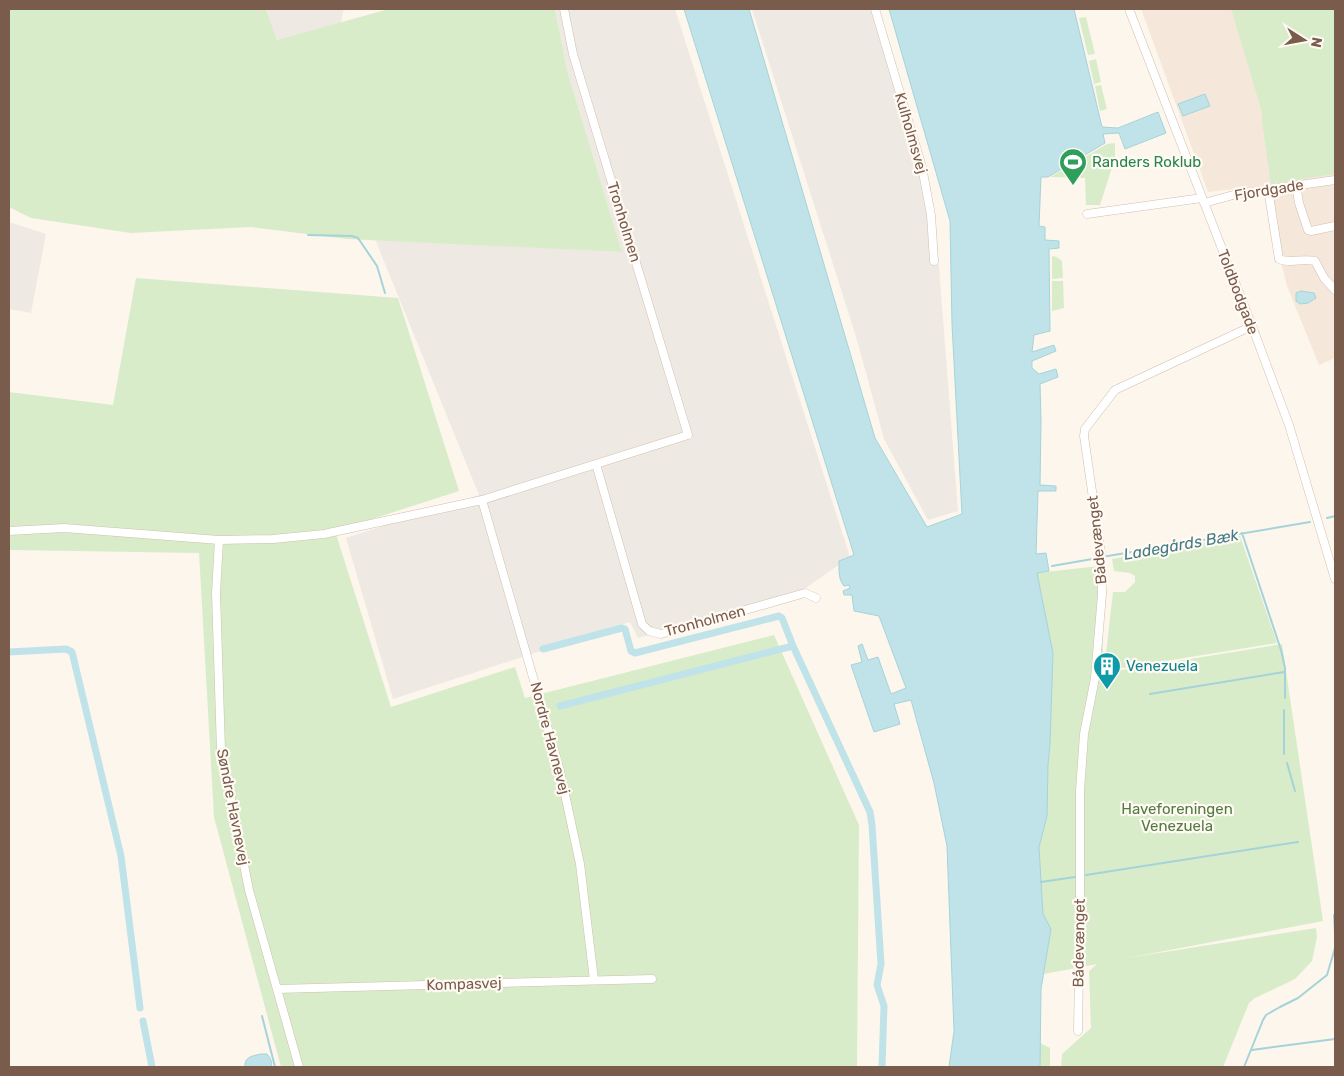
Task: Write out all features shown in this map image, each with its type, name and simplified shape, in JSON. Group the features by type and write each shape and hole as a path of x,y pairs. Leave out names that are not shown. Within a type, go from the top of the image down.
{"street":[{"name":"Tronholmen","path":"564,9 573,54 688,435 596,464 642,624 648,631 661,634 805,593 816,598"},
{"name":"Kulholmsvej","path":"874,9 922,167 932,214 934,261"},
{"name":"Toldbodgade","path":"1130,9 1288,425 1335,579"},
{"name":"Fjordgade","path":"1087,214 1203,200 1335,180"},
{"path":"1296,185 1299,203 1308,230 1335,226"},
{"path":"1268,189 1279,259 1284,261 1315,261 1324,278 1335,290"},
{"name":"Bådevænget","path":"1078,1031 1080,792 1084,734 1095,678 1102,594 1101,553 1084,436 1085,429 1115,390 1252,326"},
{"path":"9,532 64,528 219,540 273,539 324,534 482,500 596,464"},
{"name":"Nordre Havnevej","path":"482,500 560,771 580,864 594,980"},
{"name":"Søndre Havnevej","path":"219,540 216,593 221,750 249,890 299,1067"},
{"name":"Kompasvej","path":"277,988 652,979"}],"shaded area":[{"path":"266,9 350,9 343,11 341,23 277,40"},
{"path":"555,9 675,9 850,557 800,592 638,638 630,622 393,699 346,538 479,495 375,239 622,252 567,70"},
{"path":"752,9 879,9 925,163 935,216 958,511 928,520 884,439 857,340"},
{"path":"1141,9 1335,9 1335,358 1319,365 1287,286 1262,186 1208,192"},
{"path":"9,222 46,234 31,313 9,309"}],"green space":[{"path":"9,9 266,9 277,40 389,9 555,9 567,70 622,252 347,239 251,227 131,233 31,218 9,207"},
{"path":"1231,9 1335,9 1335,174 1271,185 1262,112"},
{"path":"1086,17 1095,54 1088,55 1079,18"},
{"path":"1096,59 1101,82 1094,84 1089,61"},
{"path":"1101,85 1107,109 1100,111 1095,86"},
{"path":"1115,143 1115,158 1100,205 1086,205 1085,178 1050,177 1107,144"},
{"path":"1052,256 1062,261 1063,278 1052,279"},
{"path":"136,278 398,298 459,491 335,531 391,707 515,667 525,698 774,635 859,825 857,1067 281,1067 214,817 199,553 9,550 9,392 113,405"},
{"path":"1052,281 1063,281 1064,308 1052,311"},
{"path":"1240,536 1277,643 1104,671 1113,592 1125,592 1135,582 1135,576 1130,573 1114,571 1112,559"},
{"name":"Haveforeningen Venezuela","path":"1099,566 1104,673 1282,644 1323,921 1127,958 1316,928 1317,937 1312,961 1295,979 1255,998 1249,1003 1223,1067 1061,1067 1062,1054 1091,1028 1089,971 1097,964 1044,974 1051,929 1043,914 1039,847 1047,816 1053,653 1037,573"},
{"path":"1040,1043 1050,1048 1050,1067 1040,1067"}],"water":[{"path":"684,9 749,9 875,438 927,527 962,514 952,324 950,221 889,9 1074,9 1102,127 1118,128 1158,112 1166,133 1125,149 1119,133 1103,134 1105,143 1048,177 1041,177 1039,226 1045,227 1045,240 1059,241 1059,248 1049,249 1050,331 1034,335 1032,352 1054,345 1056,351 1032,361 1032,368 1039,374 1056,369 1058,377 1040,384 1040,485 1056,486 1056,491 1038,491 1036,554 1046,553 1049,571 1037,573 1053,653 1047,816 1039,847 1043,914 1051,929 1041,989 1040,1067 949,1067 954,1031 947,846 934,783 911,700 894,704 900,724 874,732 851,665 862,662 858,646 862,644 868,660 878,657 891,694 906,688 879,616 854,611 852,595 844,595 843,591 850,588 849,585 844,586 841,580 839,561 854,555"},
{"path":"1205,94 1210,106 1183,116 1178,104"},
{"path":"1301,291 1314,293 1316,298 1308,303 1300,304 1296,301 1296,293"},
{"path":"267,1054 272,1065 271,1067 245,1067 247,1059"}],"waterway":[{"path":"308,235 352,236 358,238 377,266 385,293"},
{"name":"Ladegårds Bæk","path":"1327,518 1335,516"},
{"name":"Ladegårds Bæk","path":"1102,557 1310,522"},
{"path":"1242,533 1281,650 1285,668 1285,698"},
{"name":"Ladegårds Bæk","path":"1052,566 1098,558"},
{"path":"543,649 622,628 625,629 631,651 635,653 779,616 782,618 793,646 870,812 881,964 877,985 884,1006 882,1067"},
{"path":"560,706 793,646"},
{"path":"9,652 66,649 72,652 121,856 140,1008"},
{"path":"1150,694 1284,672"},
{"path":"1284,710 1284,754"},
{"path":"1287,763 1295,791"},
{"path":"1086,875 1298,842"},
{"path":"1041,882 1075,877"},
{"path":"1334,915 1335,934"},
{"path":"1244,1067 1266,1015 1298,998 1327,975 1335,948"},
{"path":"262,1016 275,1067"},
{"path":"143,1021 152,1067"},
{"path":"1252,1050 1335,1039"}],"place":[{"name":"Randers Roklub","path":"1073,186"},
{"name":"Venezuela","path":"1107,690"}]}
